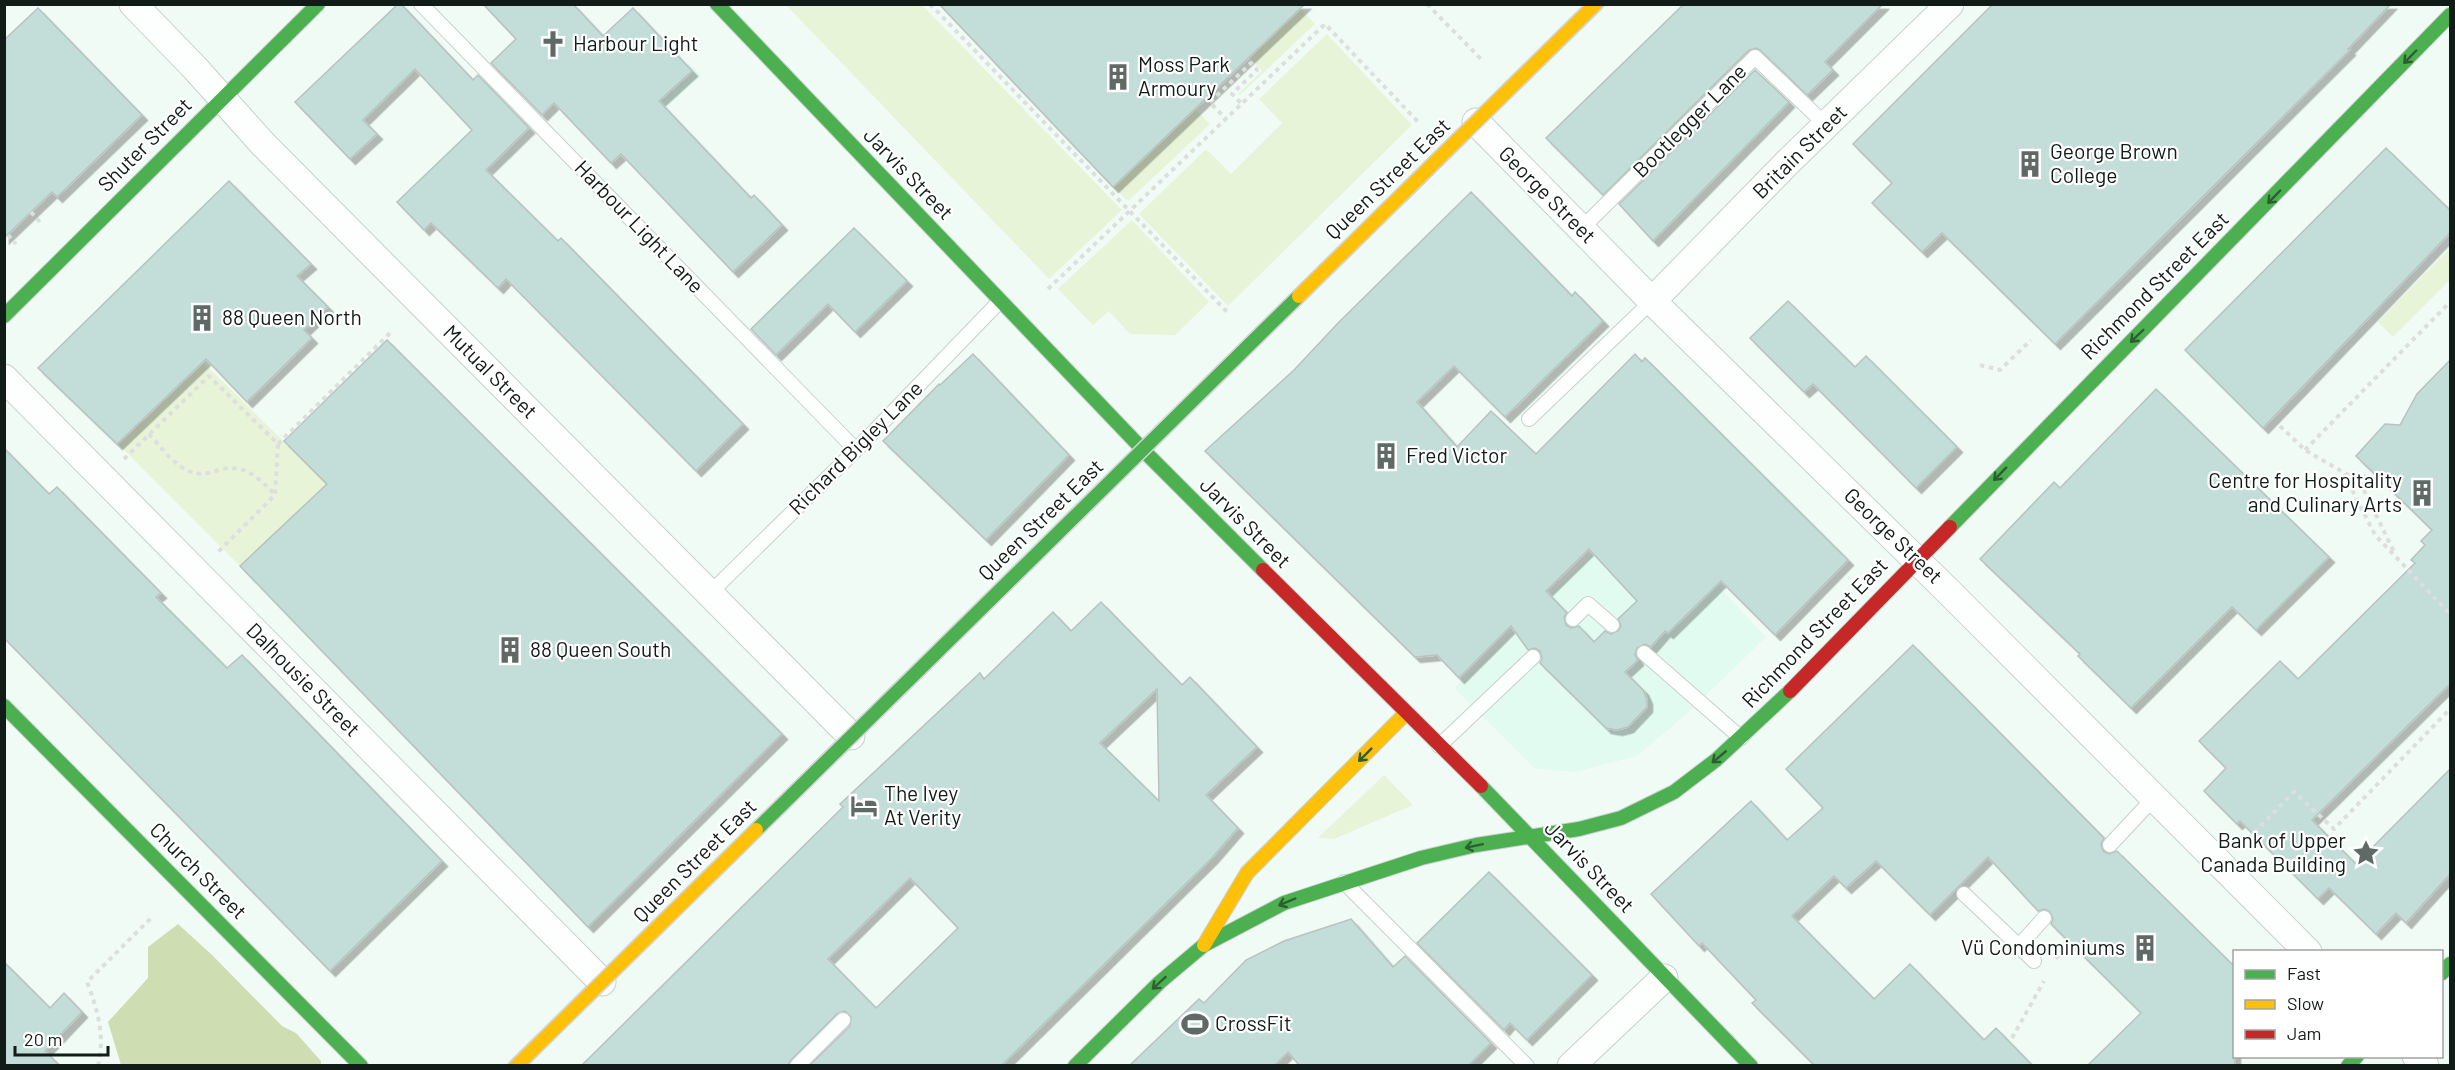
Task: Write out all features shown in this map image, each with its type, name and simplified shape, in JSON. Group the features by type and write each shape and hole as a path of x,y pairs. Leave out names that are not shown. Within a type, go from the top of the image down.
{"main road":[{"name":"Shuter Street","path":"4,316 318,4"},
{"name":"Jarvis Street","path":"717,4 1143,450 1532,837 1664,978 1751,1065"},
{"name":"Queen Street East","path":"516,1065 1596,4"},
{"name":"Richmond Street East","path":"1075,1065 1160,982 1204,945 1284,903 1421,858 1476,845 1532,837 1621,818 1674,792 1741,738 2084,388 2218,255 2451,15"},
{"name":"Church Street","path":"4,706 361,1065"},
{"path":"1204,945 1247,873 1406,713"}],"street":[{"name":"Mutual Street","path":"133,4 280,161 851,736"},
{"name":"Britain Street","path":"1652,301 1826,125 1950,4"},
{"name":"George Street","path":"1476,122 1652,301 1916,560 2307,950"},
{"name":"Dalhousie Street","path":"4,378 602,982"},
{"path":"1571,1065 1664,978"}],"lane":[{"name":"Harbour Light Lane","path":"421,4 856,450"},
{"path":"2448,4 2451,9"},
{"name":"Bootlegger Lane","path":"1581,229 1755,57 1826,125"},
{"name":"Richard Bigley Lane","path":"710,593 856,450 1000,301"},
{"path":"1529,419 1652,301"},
{"path":"1573,619 1588,604 1612,625"},
{"path":"1644,653 1741,738"},
{"path":"1438,746 1533,657"},
{"path":"2110,844 2154,798"},
{"path":"1343,882 1527,1065"},
{"path":"1964,894 2034,961"},
{"path":"2019,946 2044,918"},
{"path":"797,1065 843,1020"}],"path":[{"path":"930,4 1228,313"},
{"path":"1426,4 1482,60"},
{"path":"1048,289 1325,24 1420,124"},
{"path":"1210,102 1251,63 1257,70 1232,94 1242,104"},
{"path":"1206,98 1226,118"},
{"path":"31,212 40,222"},
{"path":"8,235 16,244"},
{"path":"2305,450 2451,302"},
{"path":"215,555 275,495 278,444 392,331"},
{"path":"1980,365 2001,370 2031,340"},
{"path":"121,461 209,376 278,444"},
{"path":"2280,426 2305,450 2360,482 2397,558"},
{"path":"149,434 184,469 196,474 228,468 243,468 256,475 275,495"},
{"path":"2344,474 2375,535 2451,614"},
{"path":"2360,482 2366,475"},
{"path":"2248,838 2294,792 2334,829 2451,709"},
{"path":"98,1065 102,1042 101,1027 98,1011 87,982 153,916"},
{"path":"2053,965 2066,941"},
{"path":"2012,1038 2048,973"}],"shaded area":[{"path":"786,5 922,5 1122,210 1049,279"},
{"path":"1300,8 1315,24 1240,95 1238,94 1262,71 1249,57"},
{"path":"1327,34 1412,125 1228,306 1139,214 1206,149 1231,174 1282,123 1259,99"},
{"path":"689,63 701,75 666,108 663,105 645,102 678,84 692,71 686,66"},
{"path":"1195,109 1210,124 1128,201 1113,187"},
{"path":"1132,220 1209,302 1175,335 1130,334 1109,311 1093,325 1058,289"},
{"path":"2450,248 2450,280 2393,337 2378,322"},
{"path":"204,363 327,484 240,566 118,444"},
{"path":"1642,505 1766,637 1690,711 1637,756 1575,772 1535,769 1454,688"},
{"path":"1384,775 1413,805 1334,839 1318,838"}],"green space":[{"path":"178,924 282,1026 296,1033 321,1061 321,1065 121,1065 108,1022 148,978 148,947"}],"building":[{"path":"398,4 401,4 473,80 478,75 529,128 486,170 558,241 561,238 743,424 696,471 506,279 498,288 431,223 424,230 397,202 472,130 415,69 363,120 377,134 350,159 295,102"},
{"path":"483,4 573,4 603,36 633,8 692,71 659,101 751,198 754,195 782,225 733,272 621,154 611,163 554,103 542,115 491,63 516,39"},
{"name":"Moss Park Armoury","path":"939,4 1305,4 1113,187"},
{"path":"1684,4 1883,4 1825,62 1833,70 1807,95 1761,51 1757,48 1749,50 1603,195 1546,138"},
{"name":"George Brown College","path":"1993,4 2391,4 2348,49 2350,50 2055,344 1942,233 1922,252 1872,203 1892,183 1853,144"},
{"path":"38,8 142,115 57,197 52,192 4,238 4,40"},
{"path":"1755,70 1789,102 1653,241 1619,204"},
{"path":"2386,148 2451,211 2451,232 2263,428 2185,350"},
{"name":"88 Queen North","path":"229,181 311,264 297,276 328,307 304,330 312,338 247,402 206,359 117,444 38,368"},
{"path":"1471,192 1572,296 1575,292 1603,321 1505,417 1454,366 1417,402 1457,447 1491,411 1536,454 1635,354 1642,362 1645,358 1848,560 1775,635 1721,581 1668,633 1665,631 1651,647 1645,644 1637,648 1635,655 1638,660 1625,672 1643,690 1647,699 1647,707 1628,727 1617,730 1606,728 1540,663 1542,659 1540,651 1535,648 1528,650 1511,626 1459,678 1437,655 1415,657 1205,451 1294,370 1339,322","holes":["1589,549 1637,601 1618,619 1621,626 1618,631 1611,634 1605,631 1594,642 1579,626 1571,628 1566,625 1564,617 1567,613 1546,591"]},
{"path":"854,228 907,281 855,332 828,304 776,355 751,329"},
{"path":"1788,301 1855,367 1866,356 1957,447 1916,488 1813,384 1804,392 1750,338"},
{"name":"88 Queen South","path":"387,340 782,734 588,927 240,566 327,484 284,441"},
{"path":"973,354 1069,455 986,540 883,441 939,384"},
{"path":"2451,359 2451,683 2312,820 2356,864 2451,768 2451,873 2406,923 2396,913 2376,934 2329,888 2318,899 2240,821 2237,824 2204,791 2226,768 2199,741 2280,661 2298,679 2415,563 2411,560 2425,545 2421,541 2432,530 2356,456 2385,424 2400,425 2417,394"},
{"path":"2156,389 2329,557 2256,630 2232,607 2131,708 2078,656 2080,654 1980,559 2054,482 2060,488"},
{"path":"4,448 49,494 57,487 161,593 156,597 227,668 242,655 442,861 330,971 4,638"},
{"path":"1101,602 1182,685 1190,677 1257,747 1206,795 1238,828 1212,858 1002,1065 810,1065 850,1026 851,1017 845,1011 837,1014 788,1065 582,1065 843,807 840,804 980,673 984,679 1053,612 1071,631","holes":["1157,689 1159,801 1100,743","910,878 958,928 876,1008 828,959"]},
{"path":"1913,645 2104,838 2101,844 2103,851 2109,854 2117,851 2233,965 2233,1058 2235,1058 2235,1065 2088,1065 2141,1013 2051,924 2053,919 2050,912 2045,909 2038,911 1988,857 1930,915 1876,861 1846,888 1834,876 1792,916 1874,999 1910,964 1984,1040 1996,1028 2032,1065 1814,1065 1752,1003 1756,1000 1702,943 1699,946 1651,894 1751,801 1787,840 1823,808 1786,769"},
{"path":"1489,872 1592,975 1527,1040 1510,1023 1504,1030 1417,943"},
{"path":"1351,919 1393,967 1405,956 1491,1043 1469,1065 1299,1065 1288,1052 1275,1065 1130,1065 1199,999 1204,1003 1246,960 1284,941"},
{"path":"4,962 50,1008 64,993 82,1012 45,1051 59,1065 4,1065"}],"tram line":[{"path":"506,1066 1585,4"},
{"path":"527,1066 1606,4"}],"traffic: fast":[{"path":"4,316 318,4"},
{"path":"717,4 1148,455 1263,570"},
{"path":"1950,527 2450,15"},
{"path":"756,830 1299,296"},
{"path":"1075,1066 1160,982 1204,945 1284,903 1421,858 1476,845 1579,829 1621,818 1674,792 1716,760 1790,691"},
{"path":"4,706 361,1066"},
{"path":"1481,786 1751,1066"},
{"path":"2443,972 2450,964"},
{"path":"2348,1066 2355,1058"}],"traffic: slow":[{"path":"1299,296 1596,4"},
{"path":"1204,945 1247,873 1406,713"},
{"path":"516,1066 756,830"}],"traffic: jam":[{"path":"1790,691 1950,527"},
{"path":"1263,570 1481,786"}],"place":[{"name":"Harbour Light","path":"553,44"},
{"name":"Moss Park Armoury","path":"1118,77"},
{"name":"George Brown College","path":"2030,164"},
{"name":"88 Queen North","path":"202,318"},
{"name":"Fred Victor","path":"1386,456"},
{"name":"Centre for Hospitality and Culinary Arts","path":"2422,493"},
{"name":"88 Queen South","path":"510,650"},
{"name":"The Ivey At Verity","path":"864,806"},
{"name":"Bank of Upper Canada Building","path":"2366,853"},
{"name":"Vü Condominiums","path":"2145,948"},
{"name":"CrossFit","path":"1195,1024"}]}
